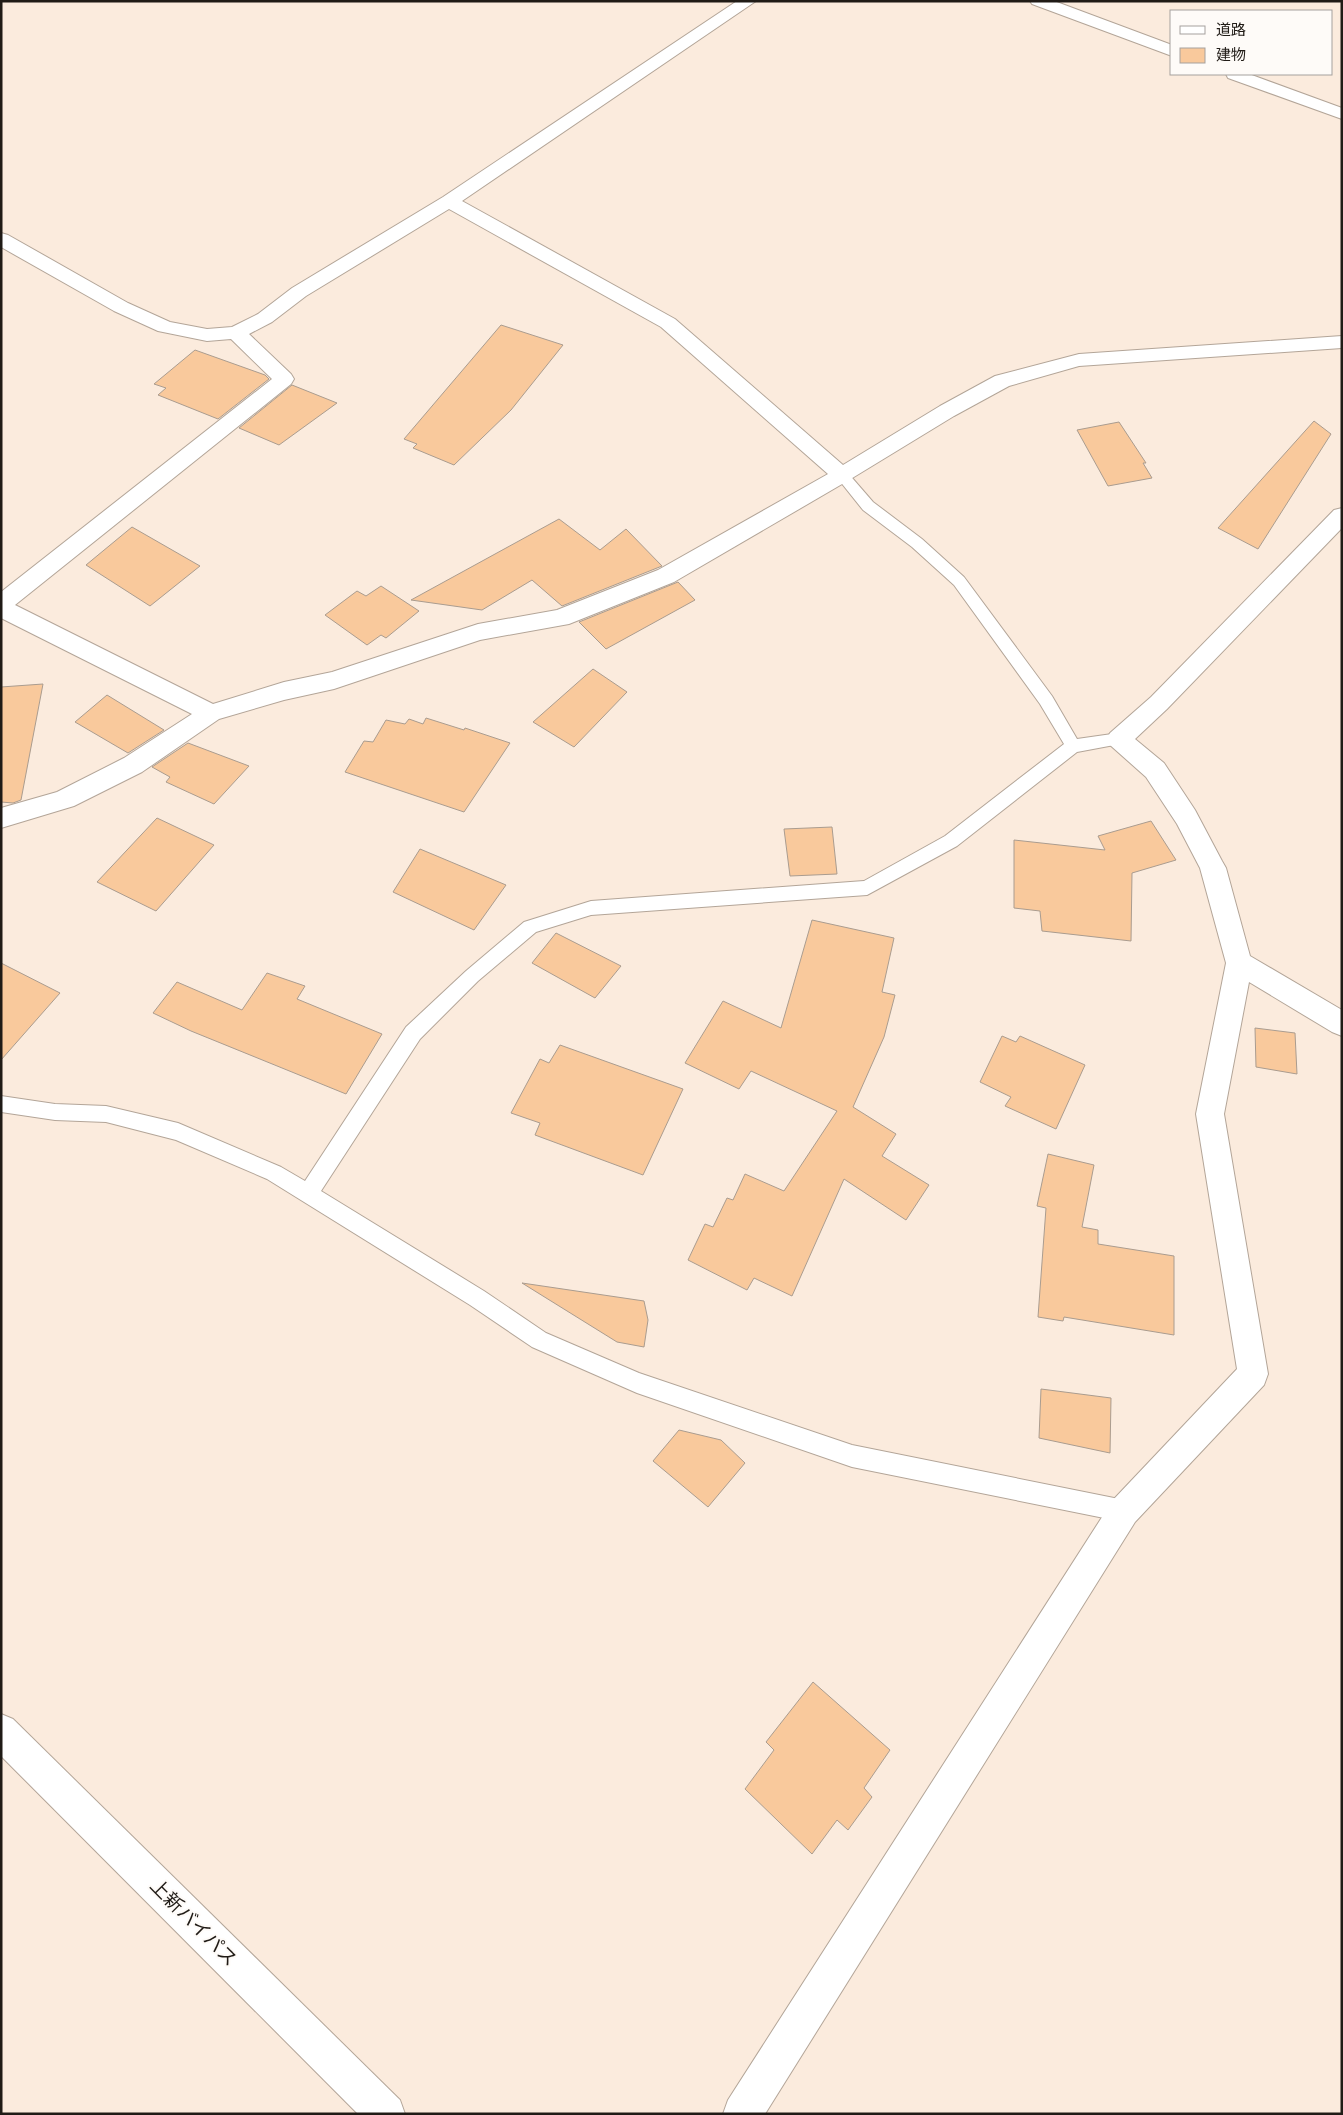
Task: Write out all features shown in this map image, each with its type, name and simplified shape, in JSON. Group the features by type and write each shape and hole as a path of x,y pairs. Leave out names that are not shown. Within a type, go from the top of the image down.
{"main road":[{"path":"1,239 121,307 165,327 207,336 236,333 265,318 299,292 449,201 748,1"},
{"path":"1038,1 1170,50"},
{"path":"1237,75 1342,114"},
{"path":"449,201 668,323 842,475"},
{"path":"1,604 284,379 236,333"},
{"path":"1,818 64,799 133,764 212,713 284,691 334,680 478,632 561,618 666,576 842,475 947,410 1002,381 1079,360 1342,342"},
{"path":"742,2114 1124,1511 1253,1374 1210,1114 1239,963 1213,868 1186,816 1155,770 1119,739 1159,703 1342,514"},
{"path":"1,608 212,713"},
{"path":"1239,963 1342,1024"},
{"name":"上新バイパス","path":"1,1731 386,2114"}],"lane":[{"path":"842,475 868,506 917,543 959,580 1046,700 1073,746"},
{"path":"308,1194 413,1034 472,976 530,927 591,908 867,888 952,841 1073,746 1119,739"},
{"path":"1,1104 55,1112 106,1114 178,1132 274,1173 477,1298 539,1340 637,1383 852,1456 1124,1511"}],"building":[{"path":"501,325 563,345 511,410 454,465 413,448 417,444 404,439"},
{"path":"195,350 265,375 269,379 218,419 158,395 166,388 154,384"},
{"path":"292,385 337,403 279,445 239,428"},
{"path":"1314,421 1331,434 1258,549 1218,528"},
{"path":"1119,422 1146,463 1143,463 1152,478 1108,486 1077,430"},
{"path":"559,519 600,550 626,529 662,566 562,606 532,580 482,610 411,600"},
{"path":"132,527 200,566 150,606 86,565"},
{"path":"678,582 695,600 606,649 579,622"},
{"path":"381,586 419,611 386,638 381,635 367,645 325,615 357,591 366,596"},
{"path":"593,669 627,692 574,747 533,722"},
{"path":"43,684 21,800 13,803 1,802 1,687"},
{"path":"107,695 164,730 128,753 75,722"},
{"path":"426,718 464,730 465,728 510,743 464,812 345,772 364,741 373,742 386,720 405,724 409,719 423,724"},
{"path":"188,743 249,766 214,804 166,782 170,777 152,767"},
{"path":"157,818 214,845 156,911 97,882"},
{"path":"1151,821 1176,860 1132,873 1131,941 1042,931 1040,911 1014,908 1014,840 1105,850 1098,836"},
{"path":"832,827 837,874 790,876 784,829"},
{"path":"420,849 506,885 474,930 393,892"},
{"path":"812,920 894,938 882,992 895,995 884,1037 853,1107 896,1134 882,1156 929,1185 906,1220 844,1179 792,1296 754,1278 747,1290 688,1260 705,1224 713,1227 727,1198 733,1200 745,1174 784,1191 837,1111 751,1071 739,1089 685,1063 723,1001 781,1028"},
{"path":"556,933 621,966 595,998 532,963"},
{"path":"1,963 60,993 1,1060"},
{"path":"267,973 305,986 297,999 382,1034 346,1094 191,1031 153,1013 177,982 242,1010"},
{"path":"1255,1028 1295,1033 1297,1074 1256,1067"},
{"path":"1002,1036 1016,1042 1020,1036 1085,1065 1056,1129 1005,1106 1011,1097 980,1082"},
{"path":"560,1045 683,1089 643,1175 535,1135 540,1123 511,1113 540,1059 549,1063"},
{"path":"1048,1154 1094,1165 1082,1227 1098,1230 1098,1244 1174,1256 1174,1335 1064,1317 1063,1321 1038,1317 1046,1208 1037,1206"},
{"path":"522,1283 644,1301 648,1320 644,1347 617,1342"},
{"path":"1041,1389 1111,1398 1110,1453 1039,1438"},
{"path":"679,1430 721,1440 745,1463 708,1507 653,1461"},
{"path":"813,1682 890,1750 864,1788 872,1797 848,1830 837,1820 812,1854 745,1789 774,1750 766,1742"}]}
